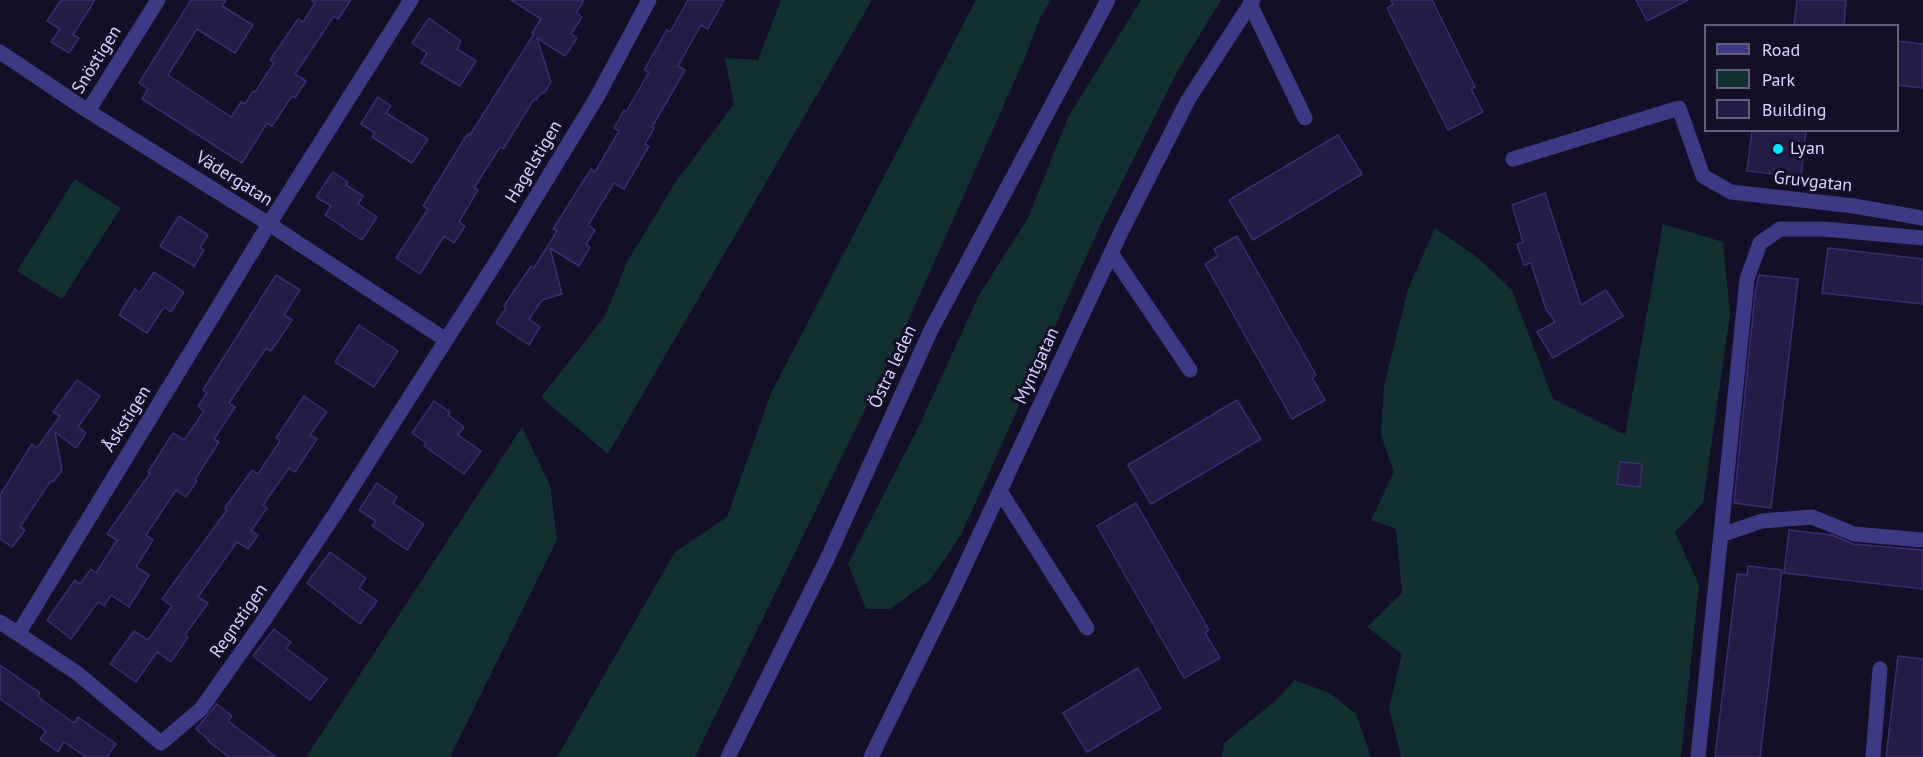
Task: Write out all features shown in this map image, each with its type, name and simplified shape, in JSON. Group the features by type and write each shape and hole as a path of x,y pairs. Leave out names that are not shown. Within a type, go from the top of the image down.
{"street":[{"name":"Snöstigen","path":"88,111 158,0"},
{"path":"269,224 411,0"},
{"name":"Hagelstigen","path":"446,340 504,251 597,97 650,0"},
{"name":"Östra leden","path":"728,757 828,557 932,330 1108,0"},
{"path":"1251,2 1305,118"},
{"name":"Myntgatan","path":"871,757 1000,491 1111,253 1188,100 1251,2"},
{"name":"Vädergatan","path":"0,52 88,111 269,224 446,340"},
{"name":"Gruvgatan","path":"1514,159 1679,108 1703,176 1731,192 1854,206 1923,218"},
{"path":"1891,235 1893,213"},
{"name":"Åskstigen","path":"18,634 269,224"},
{"path":"1698,757 1747,279 1760,243 1780,230 1823,229 1923,238"},
{"path":"1111,253 1190,370"},
{"name":"Regnstigen","path":"0,622 77,673 161,743 201,709 335,514 446,340"},
{"path":"1000,491 1087,628"},
{"path":"1721,535 1762,521 1812,517 1854,534 1923,540"},
{"path":"1873,757 1880,669"}],"green space":[{"path":"781,0 872,0 608,454 541,397 605,316 627,262 675,183 734,104 725,58 758,60"},
{"path":"976,0 1051,0 1040,18 1026,55 906,326 695,757 557,757 675,552 727,517 771,393"},
{"path":"1141,0 1221,0 1177,72 1101,224 961,535 930,580 890,609 866,609 848,564 920,424 979,295 1028,218 1068,117"},
{"path":"75,179 121,208 62,299 17,271"},
{"path":"1663,224 1723,242 1730,314 1703,503 1675,532 1699,585 1681,757 1401,757 1389,708 1402,654 1367,627 1402,593 1396,529 1371,520 1394,472 1381,435 1384,385 1408,289 1435,228 1478,258 1512,290 1553,399 1625,435"},
{"path":"522,427 550,485 557,540 450,757 306,757"},
{"path":"1295,680 1331,694 1356,714 1371,757 1222,757 1224,743 1276,700"}],"building":[{"path":"61,0 95,0 73,35 79,38 69,53 51,42 60,29 47,21"},
{"path":"191,0 226,0 222,6 253,25 235,53 197,29 168,75 231,117 241,102 245,104 253,91 255,92 274,63 270,60 298,19 303,22 315,3 311,0 351,0 338,19 334,16 295,74 306,81 295,98 292,96 272,126 267,123 242,163 142,99 148,89 139,83"},
{"path":"511,0 584,0 576,13 582,17 571,34 577,38 565,56 537,38 551,82 545,92 541,93 536,100 534,99 503,149 500,147 474,188 478,190 459,222 465,226 454,243 444,236 420,274 396,258 428,209 423,206 534,34 532,33 541,19"},
{"path":"688,0 724,0 708,29 701,25 678,66 685,70 652,127 654,128 645,144 649,146 624,189 614,183 588,225 595,230 586,244 590,247 579,266 550,248 562,294 542,300 529,319 540,327 529,345 496,323 506,308 504,306 531,266 534,268 557,231 553,229 591,169 595,172 619,131 614,128 649,72 644,70 667,30 670,32"},
{"path":"1391,0 1432,0 1475,87 1471,89 1483,112 1448,130 1387,8 1393,5"},
{"path":"1636,0 1688,0 1647,21"},
{"path":"1797,0 1846,0 1844,24 1794,24"},
{"path":"429,18 461,41 457,49 476,61 460,86 421,63 427,53 412,43"},
{"path":"1899,41 1923,44 1923,88 1899,85"},
{"path":"378,97 391,106 386,113 428,139 412,163 372,137 375,133 361,124"},
{"path":"1752,132 1806,132 1801,177 1747,171"},
{"path":"1338,135 1362,174 1253,240 1229,200"},
{"path":"333,172 348,182 346,185 363,196 358,204 377,217 362,240 325,215 331,206 316,197"},
{"path":"1545,193 1581,305 1606,290 1623,316 1553,358 1537,332 1555,322 1546,309 1531,263 1524,265 1517,244 1523,242 1512,205"},
{"path":"179,216 208,235 200,248 204,250 194,266 160,246"},
{"path":"1237,236 1316,375 1312,378 1325,400 1292,419 1205,264 1218,256 1214,249"},
{"path":"1828,248 1923,259 1923,304 1822,293"},
{"path":"154,272 184,292 171,312 164,307 147,333 119,315 135,289 140,293"},
{"path":"276,275 300,290 284,315 292,320 271,351 266,348 229,403 235,407 214,439 219,442 195,480 197,481 186,497 176,490 146,535 153,540 136,567 149,575 129,607 111,595 104,606 98,602 71,639 47,620 75,580 80,584 91,569 96,573 117,540 107,534 150,473 148,472 173,433 184,440 204,411 198,406 207,393 203,390"},
{"path":"1759,275 1798,279 1771,508 1734,503 1755,294"},
{"path":"359,325 398,351 374,387 335,362"},
{"path":"77,380 100,396 78,427 86,433 76,448 55,432 62,470 54,481 50,482 20,527 25,530 12,547 0,539 0,495 32,444 37,448 60,416 53,412"},
{"path":"304,396 327,412 310,435 317,439 295,472 289,468 263,505 267,508 251,531 258,535 248,549 237,542 198,597 208,603 185,635 188,637 171,662 157,652 136,682 110,664 134,631 148,640 172,606 162,599 227,510 225,508 252,470 258,474 280,441 276,438"},
{"path":"1237,400 1261,439 1151,504 1128,465"},
{"path":"434,401 450,412 448,415 464,427 458,435 481,451 464,474 424,446 426,443 412,433"},
{"path":"1620,462 1642,464 1640,487 1617,484"},
{"path":"377,483 397,497 393,503 424,524 407,550 372,526 376,521 359,510"},
{"path":"1136,503 1209,630 1205,633 1220,658 1184,678 1097,526"},
{"path":"1789,530 1832,535 1853,544 1923,550 1923,589 1784,573"},
{"path":"330,552 366,578 359,588 377,601 360,624 307,583"},
{"path":"1748,566 1782,570 1760,757 1715,757 1737,574 1747,575"},
{"path":"274,629 291,642 286,648 327,679 310,700 253,656"},
{"path":"1898,656 1923,659 1923,757 1886,757"},
{"path":"0,665 40,693 38,696 42,700 74,723 78,717 116,744 107,757 86,757 64,742 58,752 40,739 46,731 0,699"},
{"path":"1138,668 1161,708 1087,752 1063,713"},
{"path":"217,704 232,716 228,721 276,757 229,757 208,741 196,729"}],"place":[{"name":"Lyan","path":"1778,149"}]}
